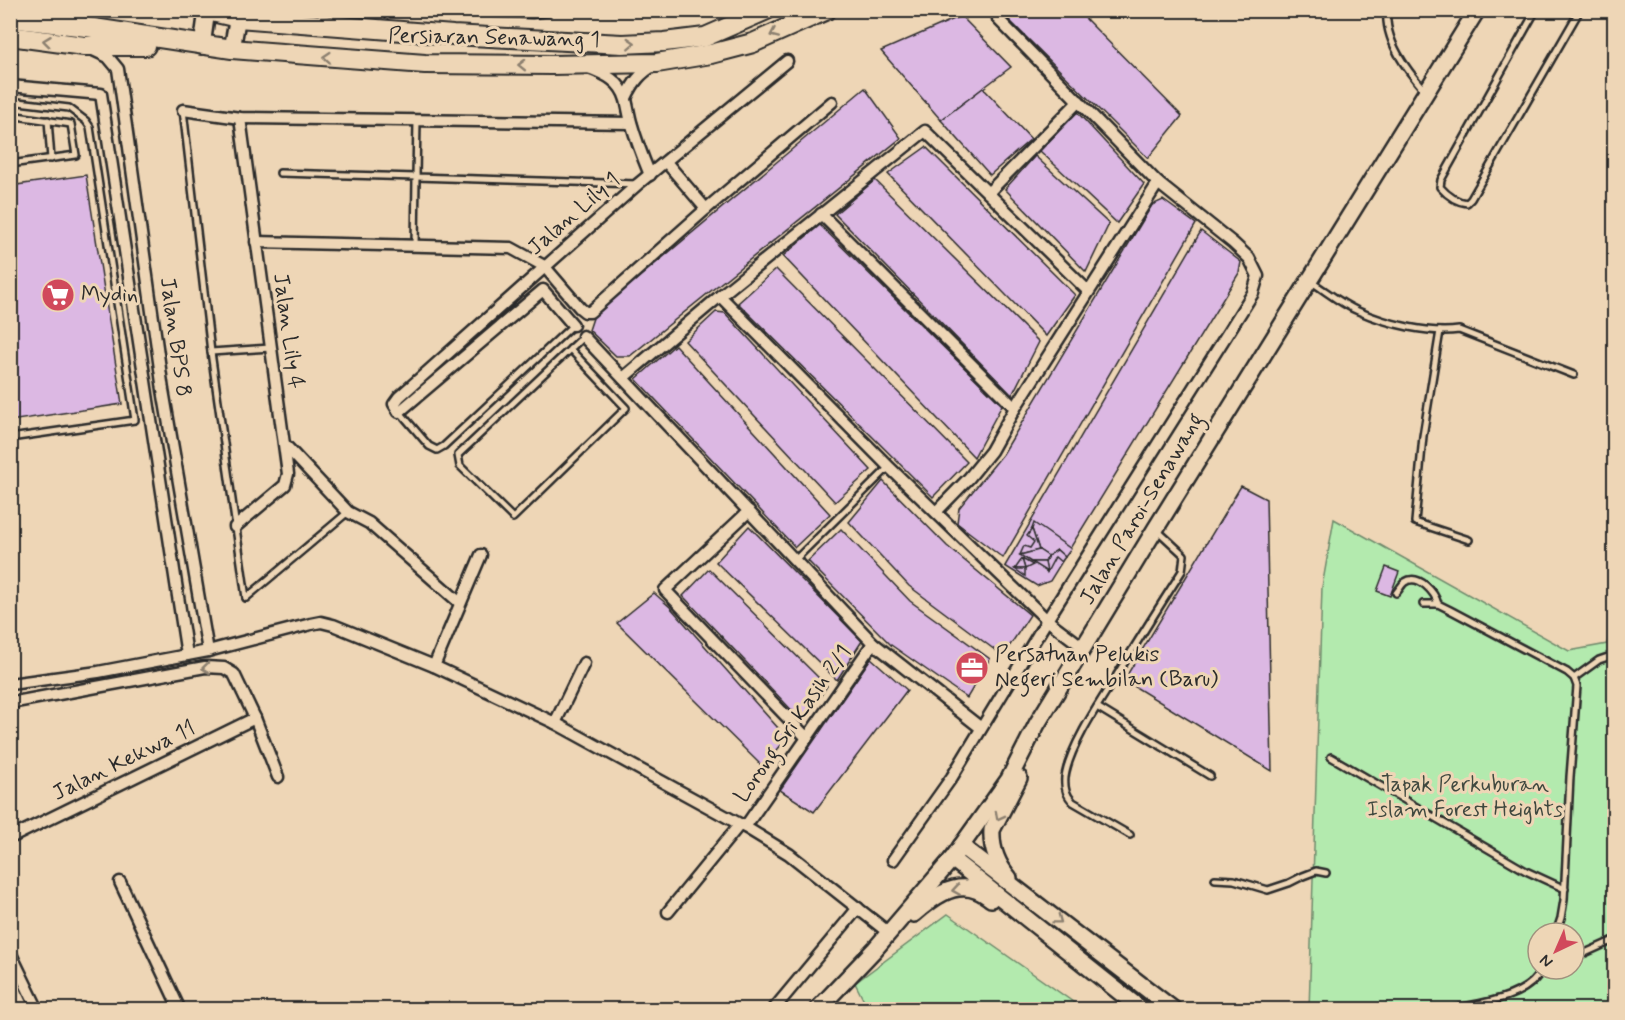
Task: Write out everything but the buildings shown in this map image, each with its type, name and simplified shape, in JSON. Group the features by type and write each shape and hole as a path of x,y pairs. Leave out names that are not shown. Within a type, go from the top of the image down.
{"main road":[{"name":"Persiaran Senawang 1","path":"202,10 453,35 622,44 705,37 767,10"},
{"name":"Persiaran Senawang 1","path":"10,18 232,49 425,64 580,65 657,63 711,54 753,43 827,10"},
{"name":"Jalan Paroi-Senawang","path":"817,1010 876,949 957,853 1009,778 1037,724 1156,528 1477,10"},
{"path":"10,36 84,46 202,46 207,11"},
{"path":"232,49 238,14"},
{"path":"1023,894 1003,871 995,857 992,830 1029,760 1037,724"},
{"path":"957,853 1023,894 1174,1010"},
{"path":"957,853 1044,933 1142,1010"},
{"path":"876,949 927,903 947,891 965,888 978,890 1044,933"}],"street":[{"path":"479,10 532,12 548,10"},
{"path":"892,860 952,777 1047,620 1253,293 1258,276 1249,258 1158,183 998,19"},
{"name":"Jalan BPS 8","path":"84,46 108,57 118,69 163,390 208,651"},
{"name":"Jalan Lily 1","path":"397,408 399,397 544,266 638,184 787,61"},
{"path":"626,98 639,76 657,63"},
{"path":"580,65 602,73 621,88 650,175"},
{"path":"10,86 101,94 187,655"},
{"path":"988,193 1079,101"},
{"path":"256,242 511,248 544,266 580,308 585,312 590,312 832,102"},
{"path":"183,110 240,118 631,123"},
{"name":"Jalan Lily 4","path":"235,526 285,485 288,474 240,118"},
{"path":"623,378 720,296 926,131 1088,291"},
{"path":"666,162 706,209"},
{"path":"936,512 991,451 1014,408 1158,183"},
{"path":"821,214 1014,408"},
{"path":"397,408 543,290 573,325"},
{"path":"720,296 889,467 1047,620 1084,648"},
{"path":"583,336 873,643 981,728"},
{"path":"284,445 348,512 369,523 460,603"},
{"path":"749,512 665,590 807,738"},
{"path":"434,666 481,555"},
{"path":"10,684 98,672 208,651 321,622 333,625 434,666 555,723 742,826 789,854 889,933"},
{"name":"Lorong Sri Kasih 2/1","path":"668,912 742,826 873,643"},
{"path":"555,723 584,663"},
{"path":"10,703 215,666 224,668 234,674 255,718 278,777"},
{"name":"Jalan Kekwa 11","path":"10,838 255,718"},
{"path":"120,882 180,1010"},
{"path":"773,1010 858,908"},
{"path":"10,952 38,1010"}],"lane":[{"path":"1387,10 1386,17 1392,40 1405,67 1426,93"},
{"path":"1536,10 1441,180 1440,187 1444,192 1460,202 1467,203 1471,199 1580,10"},
{"path":"1606,10 1614,16"},
{"path":"10,101 69,108 90,127 135,420 10,438"},
{"path":"183,110 211,352 246,598 348,512"},
{"path":"10,115 71,124 76,155 10,164"},
{"path":"48,120 51,159"},
{"path":"415,244 417,120"},
{"path":"280,173 638,184"},
{"path":"1309,280 1357,311 1403,326 1440,331 1459,330 1574,375"},
{"path":"397,408 429,446 437,450 573,325"},
{"path":"1440,331 1423,435 1415,522 1469,540"},
{"path":"570,349 626,408 513,518 460,466 458,454 583,336"},
{"path":"211,352 271,348"},
{"path":"795,560 889,467"},
{"path":"1130,835 1073,802 1067,796 1065,787 1068,766 1096,707 1182,571 1185,555 1156,528"},
{"path":"1396,593 1404,582 1413,579 1420,581 1429,589 1438,604"},
{"path":"1424,604 1438,604 1567,672 1574,678 1577,686 1565,889 1560,921"},
{"path":"1574,678 1599,660 1614,655"},
{"path":"1096,707 1210,776"},
{"path":"1331,757 1526,871 1565,889"},
{"path":"1215,879 1234,880 1268,890 1316,872 1326,873"},
{"path":"1586,953 1614,940"},
{"path":"1448,1010 1512,995 1533,981"}],"green space":[{"name":"Tapak Perkuburan Islam Forest Heights","path":"1334,519 1569,651 1607,644 1614,616 1614,1009 1309,1010 1322,587"},
{"path":"948,914 1083,1009 868,1009 855,983"}],"place":[{"name":"Mydin","path":"58,295"},
{"name":"Persatuan Pelukis Negeri Sembilan (Baru)","path":"972,668"}]}
